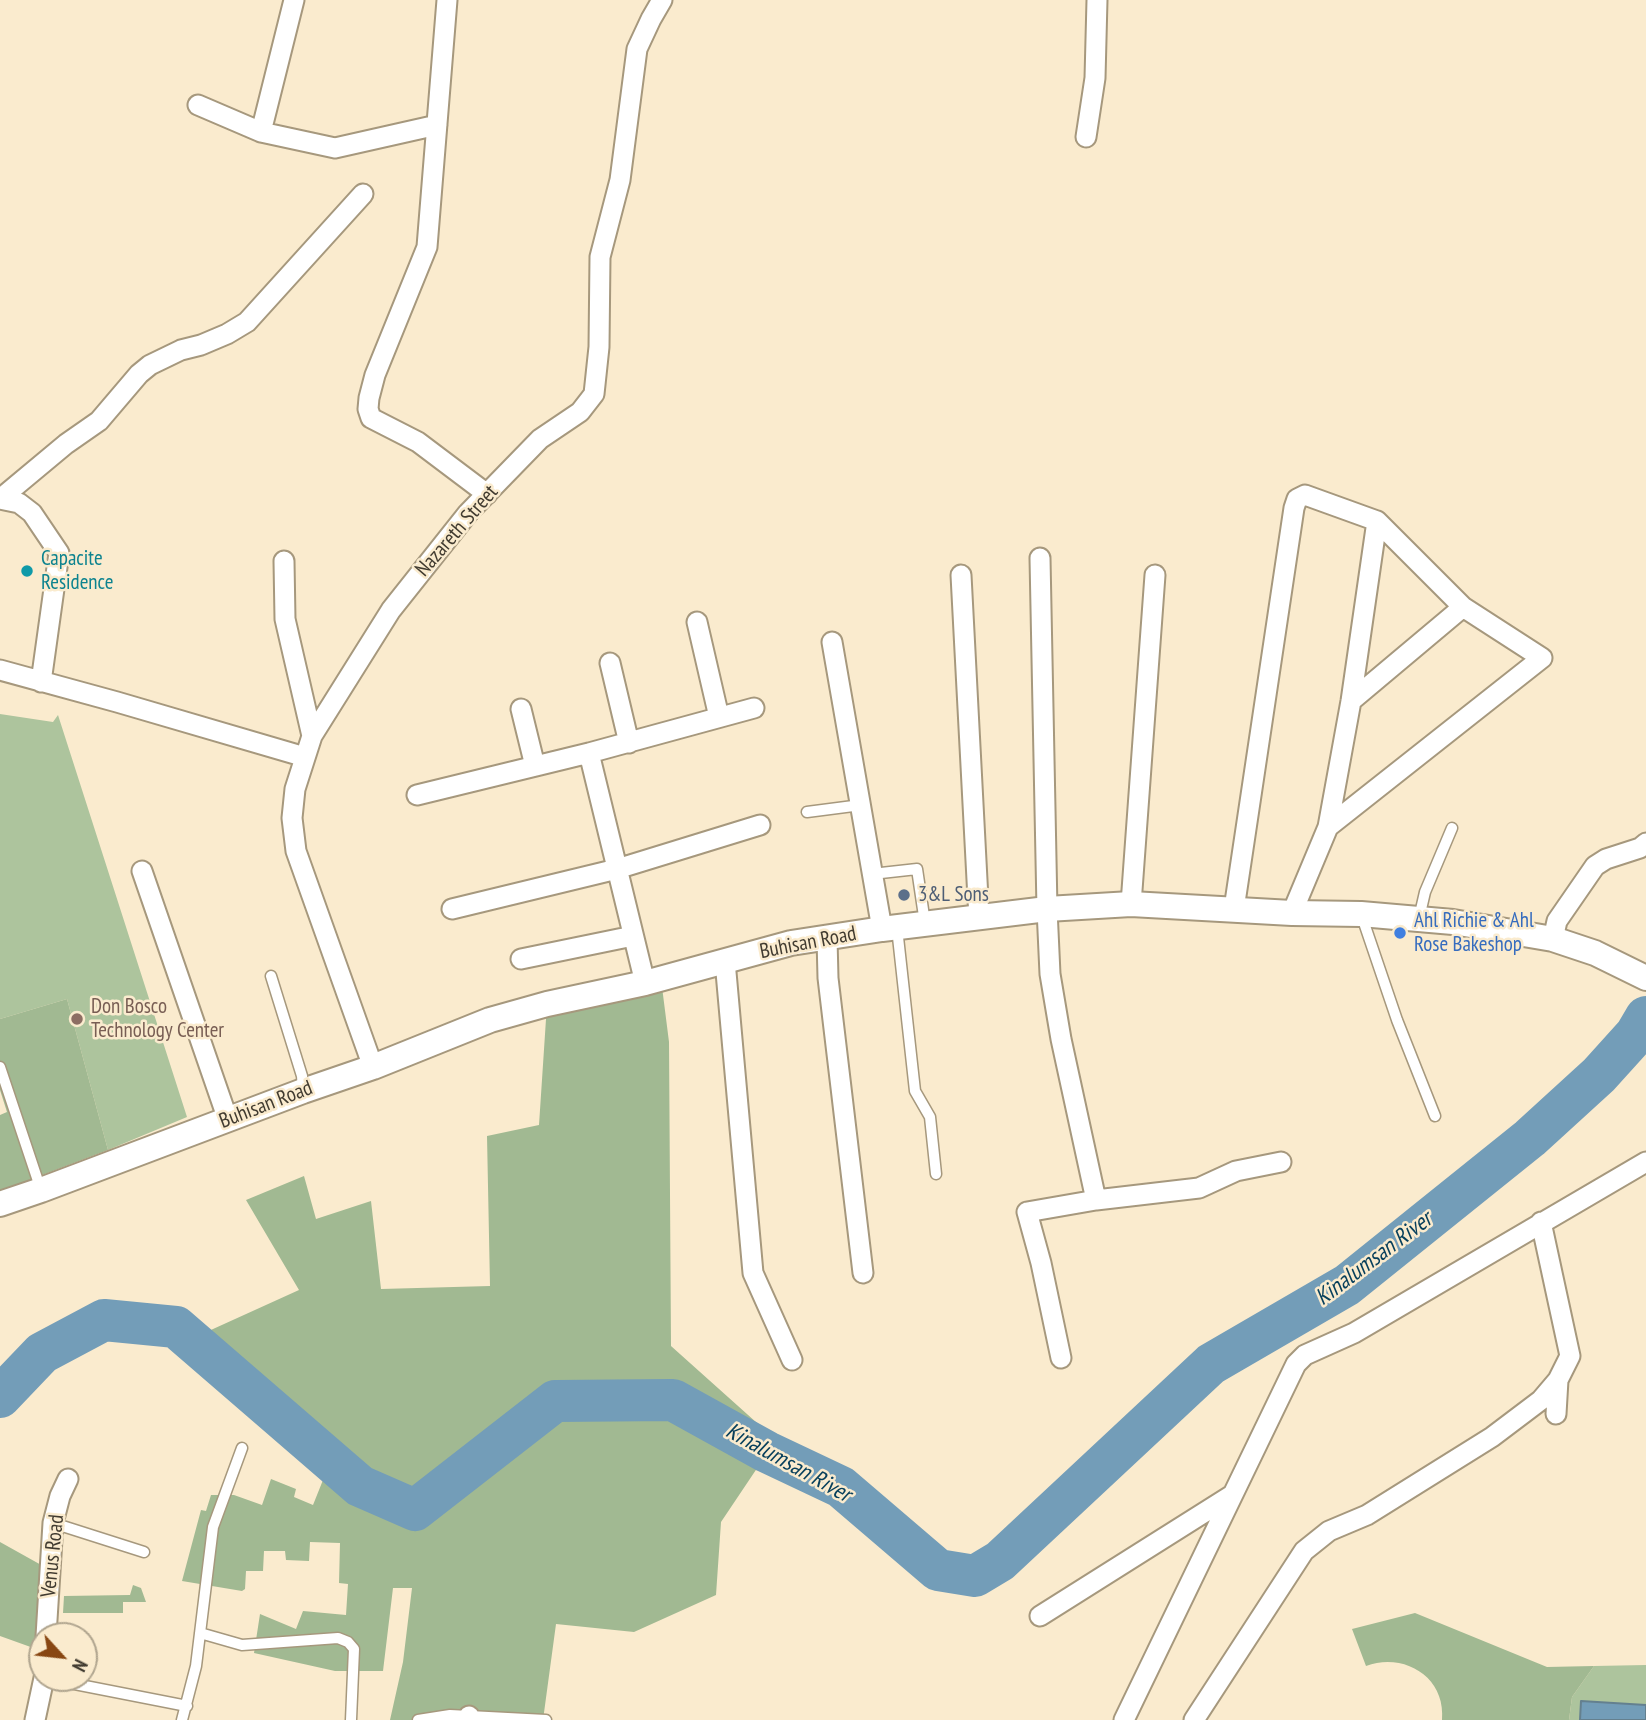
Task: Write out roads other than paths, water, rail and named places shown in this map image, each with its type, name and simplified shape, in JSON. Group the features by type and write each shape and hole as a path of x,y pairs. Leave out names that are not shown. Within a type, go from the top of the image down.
{"street":[{"path":"261,132 294,0"},
{"path":"447,0 427,247 376,375 368,409 371,418 418,442 487,494"},
{"name":"Nazareth Street","path":"373,1067 296,851 292,818 295,789 312,736 391,610 468,513 540,439 580,412 594,394 599,347 600,257 620,180 637,49 662,0"},
{"path":"1086,136 1095,78 1097,0"},
{"path":"198,105 261,132 335,148 437,125"},
{"path":"0,499 66,444 99,421 150,365 181,350 227,334 247,322 363,194"},
{"path":"1234,909 1293,508 1297,499 1305,495 1377,521 1463,607 1542,658 1328,827"},
{"path":"0,499 19,503 32,513 59,553 41,682"},
{"path":"1292,912 1328,827 1351,701 1377,521"},
{"path":"1040,558 1046,909 1050,974 1061,1040 1096,1200"},
{"path":"284,561 285,619 312,736"},
{"path":"961,575 979,918"},
{"path":"1131,904 1155,575"},
{"path":"1351,701 1463,607"},
{"path":"698,622 719,718"},
{"path":"832,642 872,874 889,928"},
{"path":"610,663 629,743"},
{"path":"0,670 305,757"},
{"path":"417,795 589,754 754,708"},
{"path":"521,709 535,766"},
{"path":"589,754 645,983"},
{"path":"452,909 617,869 760,825"},
{"path":"1552,939 1557,921 1595,866 1646,843"},
{"path":"142,871 228,1120"},
{"name":"Buhisan Road","path":"0,1204 373,1067 490,1020 547,1004 645,983 791,943 925,923 1046,909 1131,904 1361,914 1453,922 1552,939 1595,953 1646,978"},
{"path":"521,959 634,936"},
{"path":"827,938 828,978 863,1273"},
{"path":"725,961 753,1273 792,1360"},
{"path":"1124,1720 1296,1364 1305,1355 1354,1333 1646,1161"},
{"path":"1062,1358 1027,1212 1096,1200 1199,1188 1236,1171 1280,1162"},
{"path":"1194,1720 1304,1551 1329,1531 1367,1514 1492,1437 1541,1400 1558,1380 1570,1356 1541,1222"},
{"path":"1556,1414 1558,1380"},
{"name":"Venus Road","path":"47,1622 53,1523 68,1479"},
{"path":"1040,1616 1232,1495"},
{"path":"35,1720 41,1692"}],"lane":[{"path":"807,812 861,805"},
{"path":"1418,919 1425,892 1452,828"},
{"path":"872,874 917,869 925,923"},
{"path":"1361,914 1396,1020 1435,1116"},
{"path":"889,928 915,1091 930,1117 936,1174"},
{"path":"271,976 302,1076 303,1091"},
{"path":"0,1067 41,1190"},
{"path":"182,1720 196,1667 213,1527 242,1448"},
{"path":"53,1523 144,1552"},
{"path":"200,1633 242,1645 338,1638 348,1642 354,1649 351,1720"},
{"path":"98,1689 187,1706"},
{"path":"418,1720 450,1715 546,1720"}],"water":[{"path":"1581,1701 1646,1705 1646,1720 1580,1720"}],"waterway":[{"name":"Kinalumsan River","path":"0,1397 42,1353 104,1320 176,1327 360,1486 415,1510 555,1401 673,1400 767,1452 841,1487 938,1570 975,1576 1000,1561 1211,1364 1347,1285 1530,1138 1599,1075 1636,1034 1646,1017"}],"place":[{"name":"Capacite Residence","path":"27,571"},
{"name":"3&L Sons","path":"904,895"},
{"name":"Ahl Richie & Ahl Rose Bakeshop","path":"1400,933"},
{"name":"Don Bosco Technology Center","path":"77,1019"}]}
